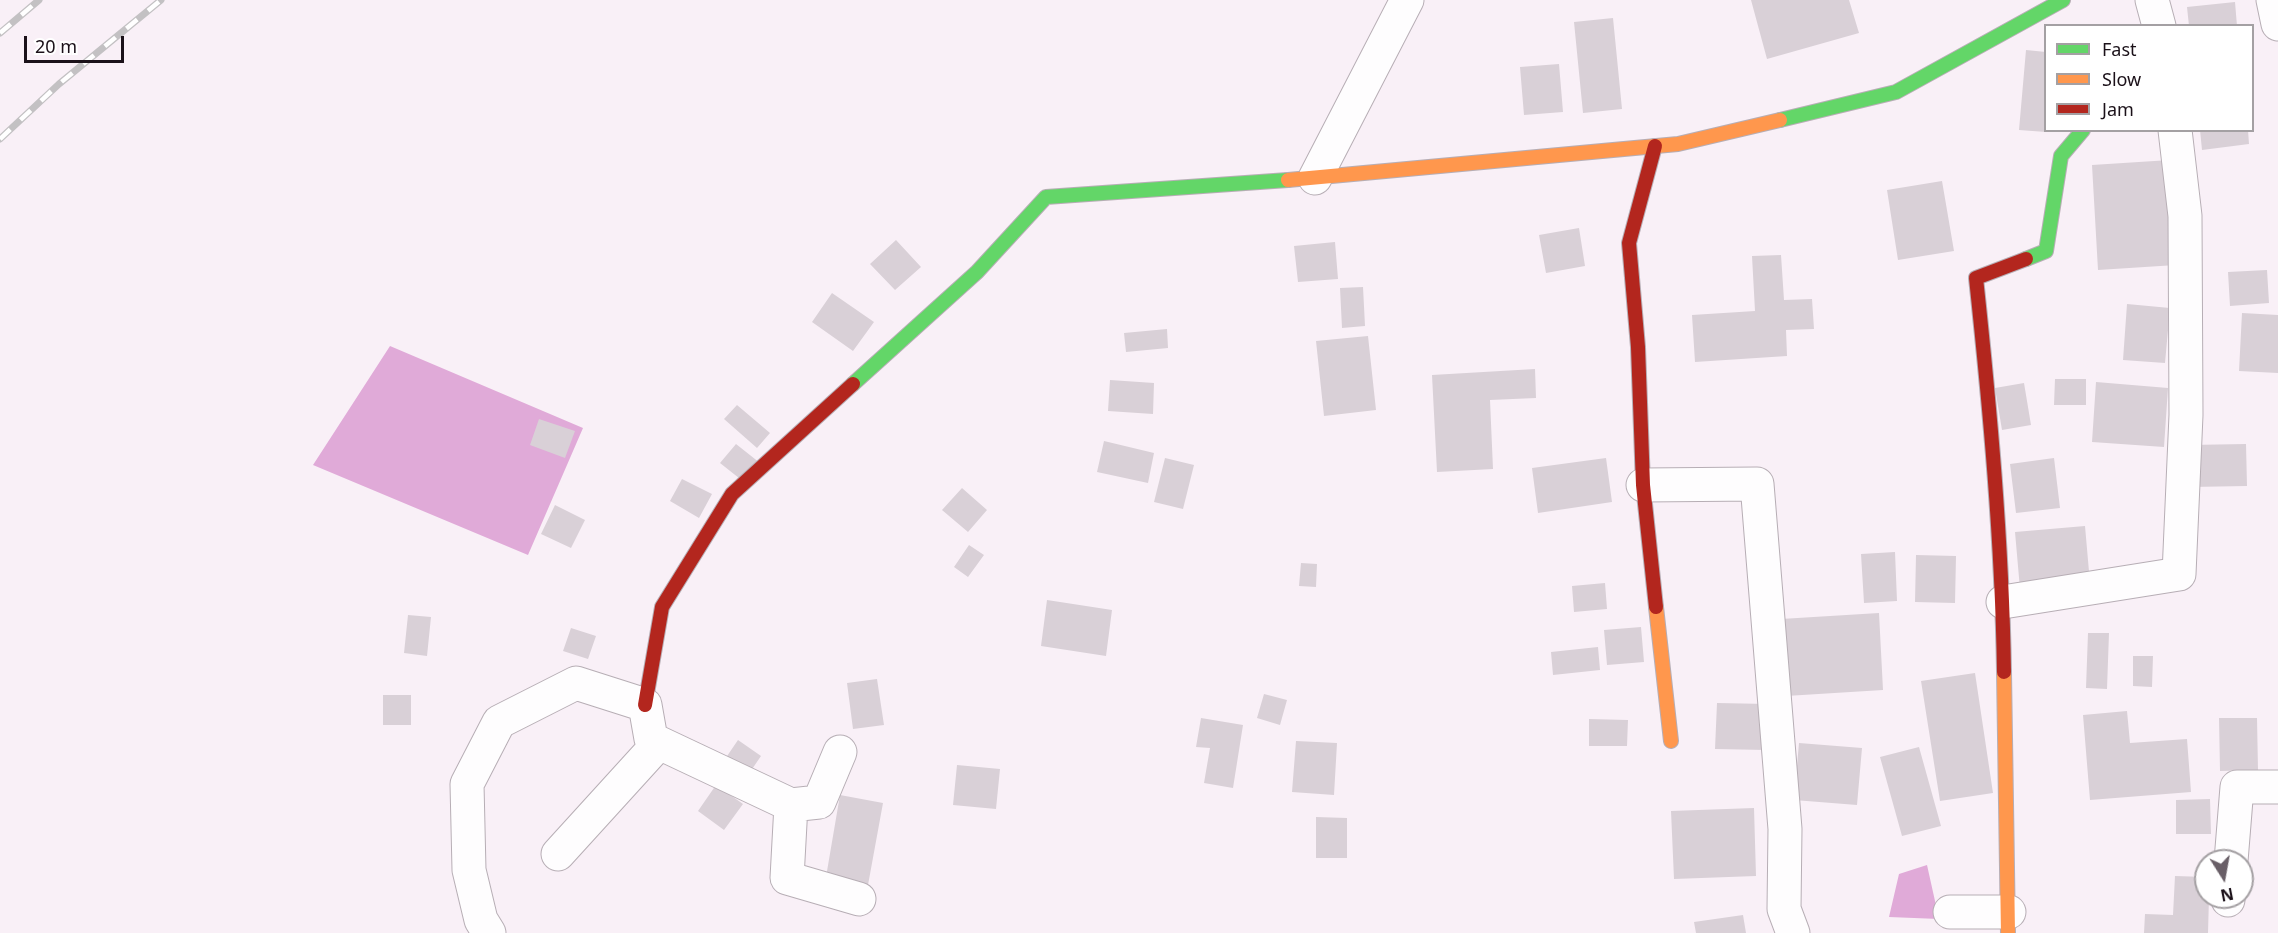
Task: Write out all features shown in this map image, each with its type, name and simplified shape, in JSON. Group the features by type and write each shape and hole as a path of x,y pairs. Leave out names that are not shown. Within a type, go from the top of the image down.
{"street":[{"path":"1315,178 1407,0"},
{"path":"840,752 819,802 791,805 651,739 645,705 662,607 732,494 977,272 1046,197 1315,178 1678,144 1896,92 2063,0"},
{"path":"2152,0 2158,24"},
{"path":"2273,0 2278,24"},
{"path":"1950,912 2008,923 2003,602 1989,400 1976,278 2046,251 2061,156 2081,132"},
{"path":"2003,602 2179,574 2186,415 2185,216 2175,132"},
{"path":"1655,146 1629,243 1638,347 1643,485 1671,741"},
{"path":"1643,485 1757,484 1785,829 1784,909 1793,933"},
{"path":"489,933 481,920 469,870 466,784 499,722 576,683 645,705"},
{"path":"558,854 659,743"},
{"path":"2232,849 2237,787 2278,787"},
{"path":"791,805 788,878 859,899"}],"shaded area":[{"path":"390,346 583,428 528,555 313,465"},
{"path":"1927,865 1939,919 1889,917 1899,874"}],"building":[{"path":"1751,0 1849,0 1859,33 1767,59"},
{"path":"2235,2 2237,24 2189,24 2187,7"},
{"path":"1613,18 1622,109 1583,113 1574,22"},
{"path":"2026,50 2044,52 2044,132 2019,130"},
{"path":"1559,64 1563,112 1524,115 1520,67"},
{"path":"2200,132 2248,132 2249,144 2202,150"},
{"path":"2170,160 2176,265 2098,270 2092,165"},
{"path":"1942,181 1954,251 1898,260 1887,190"},
{"path":"1579,228 1585,266 1546,273 1539,235"},
{"path":"896,240 921,267 895,290 870,264"},
{"path":"1335,242 1338,279 1298,282 1294,246"},
{"path":"1781,255 1784,300 1812,299 1814,329 1786,330 1787,356 1695,362 1692,315 1755,311 1752,256"},
{"path":"2267,270 2269,303 2230,306 2228,272"},
{"path":"1363,287 1365,326 1342,328 1340,288"},
{"path":"832,293 874,322 853,351 812,322"},
{"path":"2127,304 2170,308 2165,363 2123,360"},
{"path":"2242,313 2278,315 2278,373 2239,371"},
{"path":"1167,329 1168,348 1126,352 1124,333"},
{"path":"1368,336 1376,410 1324,416 1316,341"},
{"path":"1535,369 1536,398 1490,400 1493,469 1437,472 1432,375"},
{"path":"2055,379 2086,379 2086,405 2054,405"},
{"path":"1110,380 1154,383 1153,414 1108,411"},
{"path":"2096,382 2168,388 2164,447 2092,442"},
{"path":"2024,383 2031,425 2002,430 1995,388"},
{"path":"737,405 770,433 757,448 724,419"},
{"path":"539,419 575,431 565,458 530,445"},
{"path":"1104,441 1154,453 1148,483 1097,472"},
{"path":"736,444 760,463 744,482 720,463"},
{"path":"2246,444 2247,486 2190,487 2189,445"},
{"path":"1165,458 1194,465 1183,509 1154,502"},
{"path":"1606,458 1612,502 1538,513 1532,468"},
{"path":"2054,458 2060,508 2016,513 2010,464"},
{"path":"682,479 712,494 699,518 670,501"},
{"path":"962,488 987,510 968,532 942,510"},
{"path":"555,505 585,520 571,548 541,534"},
{"path":"2085,526 2090,583 2020,589 2015,532"},
{"path":"969,545 984,555 968,577 954,567"},
{"path":"1895,552 1897,601 1864,603 1861,554"},
{"path":"1916,555 1956,556 1955,603 1915,602"},
{"path":"1301,563 1317,564 1316,587 1299,586"},
{"path":"1605,583 1607,609 1574,612 1572,586"},
{"path":"1047,600 1112,610 1106,656 1041,646"},
{"path":"1879,613 1883,690 1786,696 1781,619"},
{"path":"408,615 431,617 427,656 404,653"},
{"path":"1641,627 1644,662 1607,665 1604,630"},
{"path":"571,628 596,636 588,659 563,651"},
{"path":"2088,633 2109,633 2107,689 2086,688"},
{"path":"1598,647 1600,670 1553,675 1551,652"},
{"path":"2133,656 2153,656 2152,687 2133,686"},
{"path":"1975,673 1993,793 1940,801 1921,681"},
{"path":"877,679 884,725 853,729 847,683"},
{"path":"1264,694 1287,700 1280,725 1257,718"},
{"path":"383,695 411,695 411,725 383,725"},
{"path":"1717,703 1768,704 1766,750 1715,749"},
{"path":"2127,711 2130,743 2187,739 2191,792 2090,800 2083,715"},
{"path":"1201,718 1243,725 1233,788 1204,783 1210,748 1196,747"},
{"path":"2219,718 2257,718 2258,770 2220,771"},
{"path":"1589,719 1628,720 1627,746 1589,746"},
{"path":"738,740 761,756 746,778 723,762"},
{"path":"1296,741 1337,743 1334,795 1292,792"},
{"path":"1799,743 1862,748 1857,805 1794,800"},
{"path":"1919,747 1941,826 1902,836 1880,757"},
{"path":"957,765 1000,769 996,809 953,805"},
{"path":"716,785 743,804 724,830 698,811"},
{"path":"840,795 883,803 868,885 826,877"},
{"path":"2210,799 2211,834 2176,834 2176,800"},
{"path":"1754,808 1756,876 1674,879 1671,811"},
{"path":"1316,817 1347,818 1347,858 1316,858"},
{"path":"2175,876 2194,877 2194,909 2209,909 2208,933 2144,933 2145,914 2173,915"},
{"path":"1743,915 1746,933 1696,933 1694,922"}],"railway":[{"path":"0,33 39,0"},
{"path":"0,139 59,84 161,0"}],"traffic: fast":[{"path":"1780,120 1896,92 2063,0"},
{"path":"2026,259 2046,251 2061,156 2081,132"},
{"path":"853,384 977,272 1046,197 1288,180"}],"traffic: slow":[{"path":"1288,180 1678,144 1780,120"},
{"path":"1656,607 1671,741"},
{"path":"2004,672 2008,933"}],"traffic: jam":[{"path":"1655,146 1629,243 1638,347 1643,485 1656,607"},
{"path":"2004,672 2001,573 1976,278 2026,259"},
{"path":"645,705 662,607 732,494 853,384"}]}
